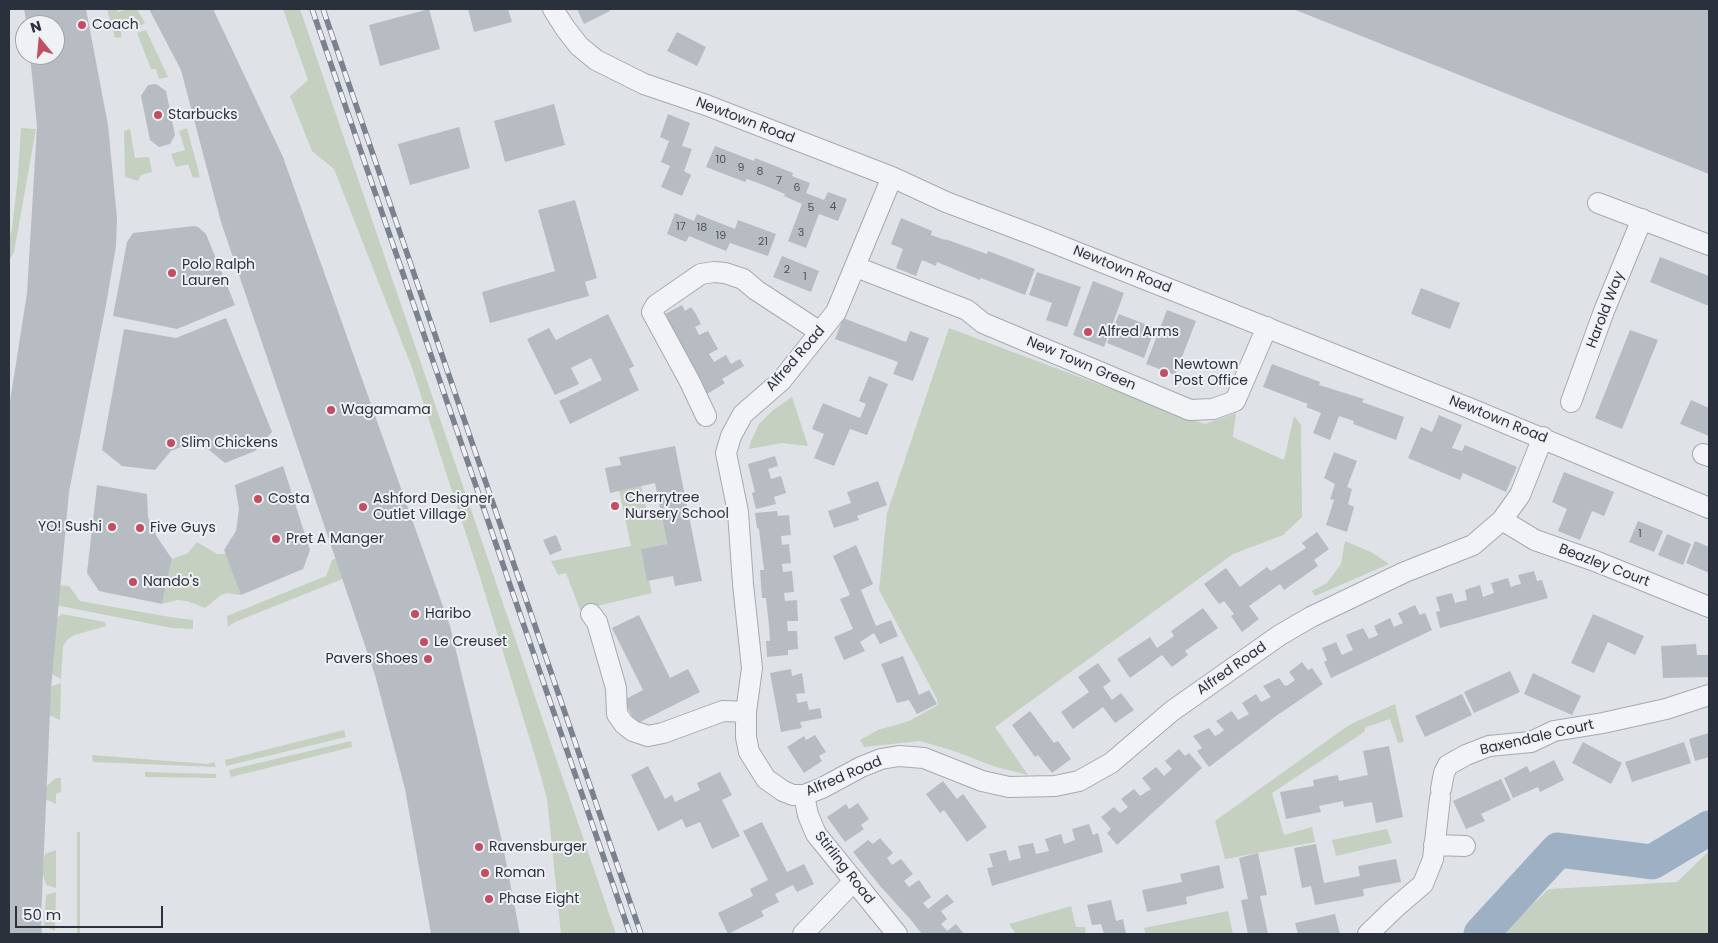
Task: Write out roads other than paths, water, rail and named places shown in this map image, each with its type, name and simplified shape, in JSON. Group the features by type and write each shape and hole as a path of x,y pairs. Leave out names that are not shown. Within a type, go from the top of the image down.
{"street":[{"name":"Newtown Road","path":"553,9 579,46 596,60 644,84 706,105 892,177 946,202 1542,437 1709,508"},
{"name":"Alfred Road","path":"892,177 836,312 781,381 743,414 731,436 726,453 738,512 752,668 746,712 746,737 749,752 766,779 793,796 804,795 822,788 861,767 881,759 899,756 924,758 982,781 1010,787 1055,786 1079,781 1111,763 1172,711 1286,632 1311,617 1405,572 1473,545 1502,520 1520,495 1542,437"},
{"path":"1598,203 1709,245"},
{"name":"Harold Way","path":"1571,402 1578,369 1642,219"},
{"name":"New Town Green","path":"856,266 967,310 983,323 1190,410 1213,409 1235,401 1267,327"},
{"path":"706,416 652,312 656,305 701,274 725,273 743,279 756,290 820,332"},
{"name":"Beazley Court","path":"1502,520 1535,540 1595,561 1709,607"},
{"path":"591,614 597,622 616,688 618,714 624,724 633,732 648,736 664,733 723,711 746,712"},
{"name":"Baxendale Court","path":"1368,934 1394,908 1423,884 1430,870 1440,794 1444,773 1448,765 1466,755 1489,746 1531,742 1554,731 1666,709 1709,695"},
{"name":"Stirling Road","path":"804,795 808,815 816,834 853,882 898,934"},
{"path":"1434,845 1465,846"},
{"path":"802,934 853,882"}],"waterway":[{"path":"1481,934 1558,850 1652,862 1709,828"}],"railway":[{"path":"312,9 630,934"},
{"path":"323,9 641,934"}],"place":[{"name":"Coach","path":"82,25"},
{"name":"Starbucks","path":"158,115"},
{"name":"Polo Ralph Lauren","path":"172,273"},
{"name":"Alfred Arms","path":"1088,332"},
{"name":"Newtown Post Office","path":"1164,373"},
{"name":"Wagamama","path":"331,410"},
{"name":"Slim Chickens","path":"171,443"},
{"name":"Costa","path":"258,499"},
{"name":"Cherrytree Nursery School","path":"615,506"},
{"name":"Ashford Designer Outlet Village","path":"363,507"},
{"name":"YO! Sushi","path":"112,527"},
{"name":"Five Guys","path":"140,528"},
{"name":"Pret A Manger","path":"276,539"},
{"name":"Nando's","path":"133,582"},
{"name":"Haribo","path":"415,614"},
{"name":"Le Creuset","path":"424,642"},
{"name":"Pavers Shoes","path":"428,659"},
{"name":"Ravensburger","path":"479,847"},
{"name":"Roman","path":"485,873"},
{"name":"Phase Eight","path":"489,899"}]}
